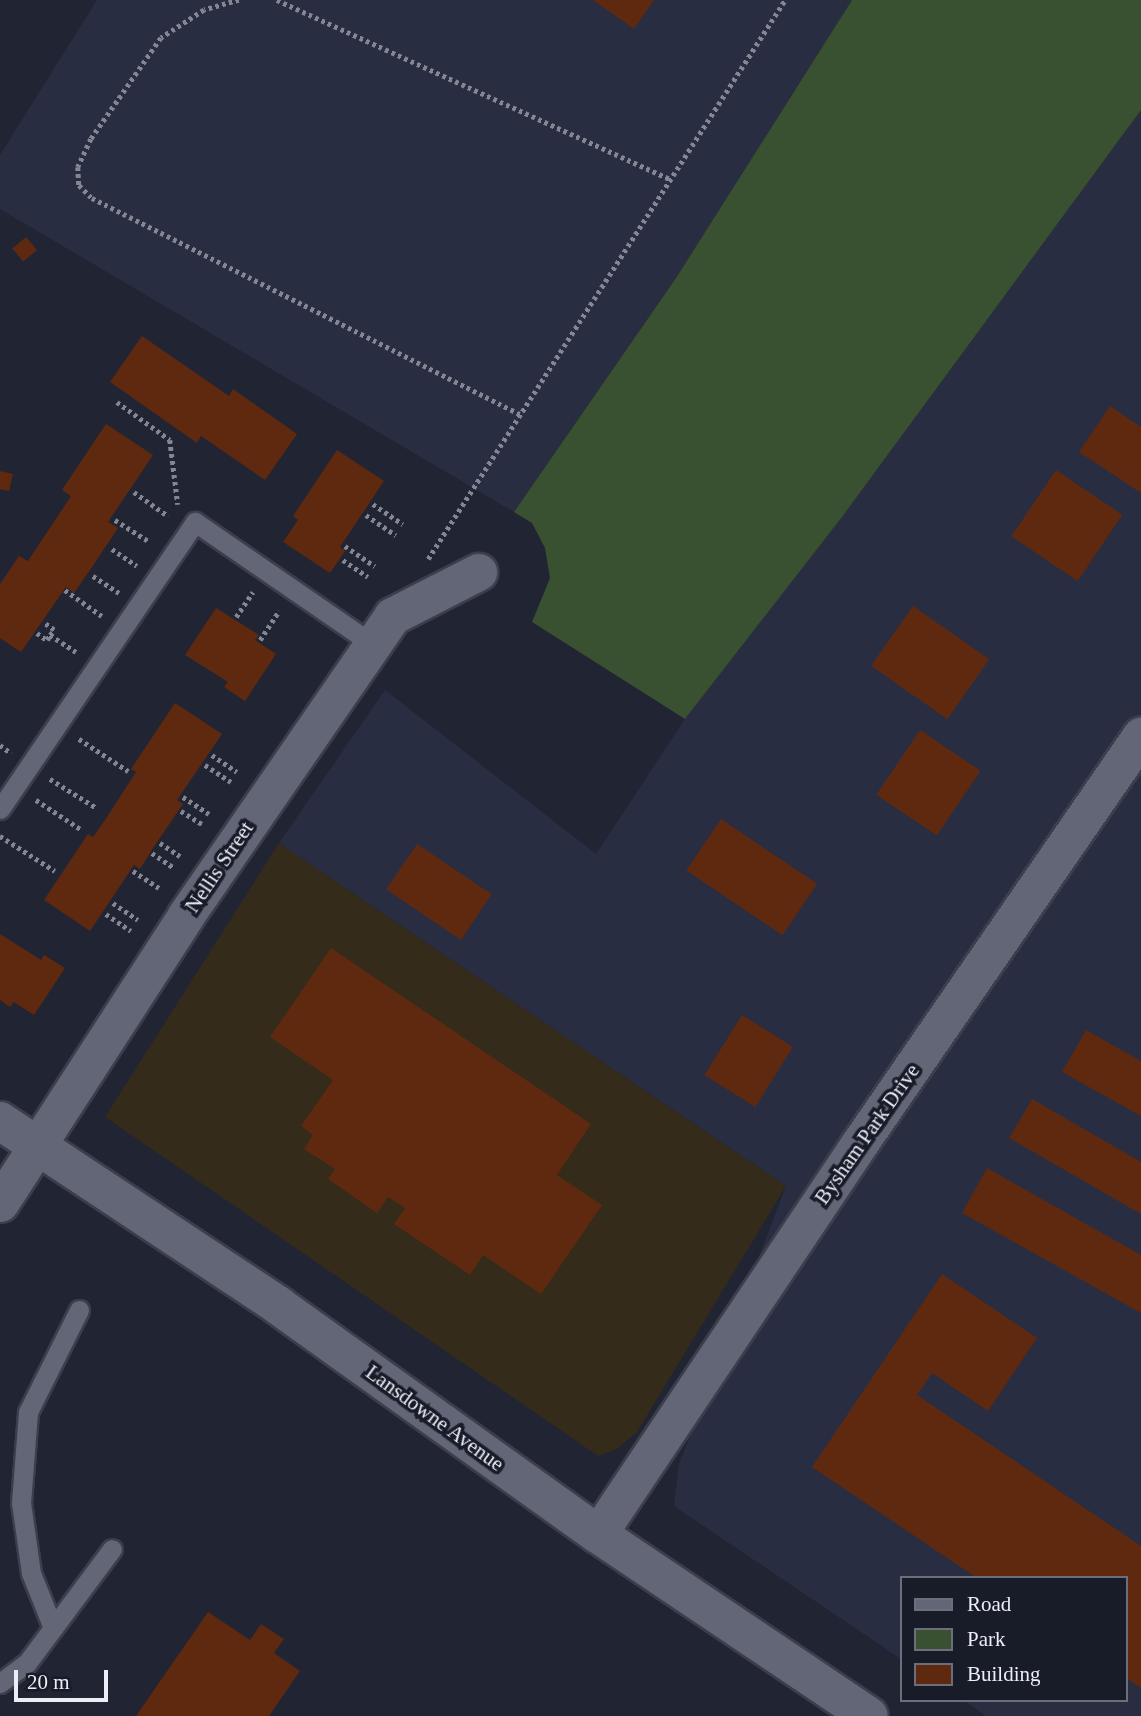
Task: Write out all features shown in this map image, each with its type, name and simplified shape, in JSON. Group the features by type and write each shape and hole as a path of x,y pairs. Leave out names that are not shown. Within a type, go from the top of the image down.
{"main road":[{"name":"Lansdowne Avenue","path":"0,1121 279,1306 598,1534 869,1716"}],"street":[{"name":"Nellis Street","path":"0,1203 186,915 392,616 478,572"},
{"name":"Bysham Park Drive","path":"598,1534 857,1147 1141,736"}],"lane":[{"path":"0,809 195,522 372,643"},
{"path":"53,1628 31,1573 21,1503 28,1412 79,1310"},
{"path":"0,1683 27,1663 112,1549"}],"path":[{"path":"239,0 204,10 161,38 91,139 78,167 79,185 92,198 520,414"},
{"path":"277,0 670,179"},
{"path":"420,571 785,0"},
{"path":"117,402 170,440 178,506 171,518 134,492"},
{"path":"373,504 403,524"},
{"path":"366,515 396,535"},
{"path":"116,520 172,557"},
{"path":"345,546 375,566"},
{"path":"343,560 368,576"},
{"path":"260,640 294,589"},
{"path":"65,590 122,629"},
{"path":"37,633 47,640 54,629 44,623"},
{"path":"57,724 128,771"},
{"path":"212,755 237,772"},
{"path":"205,765 231,782"},
{"path":"29,766 95,807"},
{"path":"15,787 82,830"},
{"path":"183,797 209,814"},
{"path":"181,811 202,824"},
{"path":"0,836 55,871"},
{"path":"160,843 180,856"},
{"path":"152,853 173,867"},
{"path":"133,871 159,888"},
{"path":"113,903 138,920"},
{"path":"106,914 131,931"}],"shaded area":[{"path":"97,0 852,0 676,278 514,512 0,209 0,155"},
{"path":"1141,110 1141,1716 986,1716 966,1702 1127,1702 1127,1576 900,1576 900,1658 674,1506 679,1464 786,1186 279,843 385,690 596,854 685,719 842,517"},
{"path":"279,843 786,1186 637,1432 617,1449 598,1456 105,1117"}],"green space":[{"path":"852,0 1141,0 1141,110 842,517 685,719 532,622 550,578 545,548 532,523 514,512 676,278"}],"building":[{"path":"593,0 654,0 634,29"},
{"path":"26,237 37,250 23,262 12,249"},
{"path":"142,336 229,396 233,389 297,434 265,480 201,436 197,443 110,382"},
{"path":"1110,406 1141,427 1141,493 1079,452"},
{"path":"106,424 153,455 108,522 118,528 88,573 74,593 66,587 21,652 0,638 0,584 19,556 28,561 71,496 62,490"},
{"path":"337,450 384,481 340,547 345,551 330,573 283,542 298,520 293,516"},
{"path":"1056,470 1122,515 1078,581 1011,536"},
{"path":"0,471 13,474 9,491 0,489"},
{"path":"913,606 989,659 947,719 871,666"},
{"path":"216,608 259,635 255,640 276,654 245,701 224,687 228,682 185,655"},
{"path":"175,703 222,734 177,800 183,804 140,869 134,865 90,931 44,900 88,834 93,837 107,817 136,772 131,769"},
{"path":"920,730 981,771 937,835 876,795"},
{"path":"721,819 817,884 782,935 686,870"},
{"path":"417,844 492,894 461,940 386,890"},
{"path":"0,934 41,960 44,955 65,968 34,1015 14,1002 10,1007 0,1000"},
{"path":"331,948 591,1124 557,1175 602,1205 541,1294 483,1255 470,1275 394,1224 405,1208 388,1197 377,1213 328,1179 335,1169 304,1149 313,1135 301,1126 333,1080 270,1037"},
{"path":"742,1015 793,1047 755,1107 704,1075"},
{"path":"1086,1030 1141,1061 1141,1116 1062,1072"},
{"path":"1032,1099 1141,1162 1141,1214 1009,1138"},
{"path":"987,1168 1141,1255 1141,1313 962,1213"},
{"path":"942,1274 1037,1338 988,1411 932,1373 917,1395 1141,1546 1141,1688 1127,1678 1127,1576 974,1576 812,1467"},
{"path":"208,1612 250,1640 261,1624 284,1639 274,1653 300,1671 269,1716 136,1716"}]}
